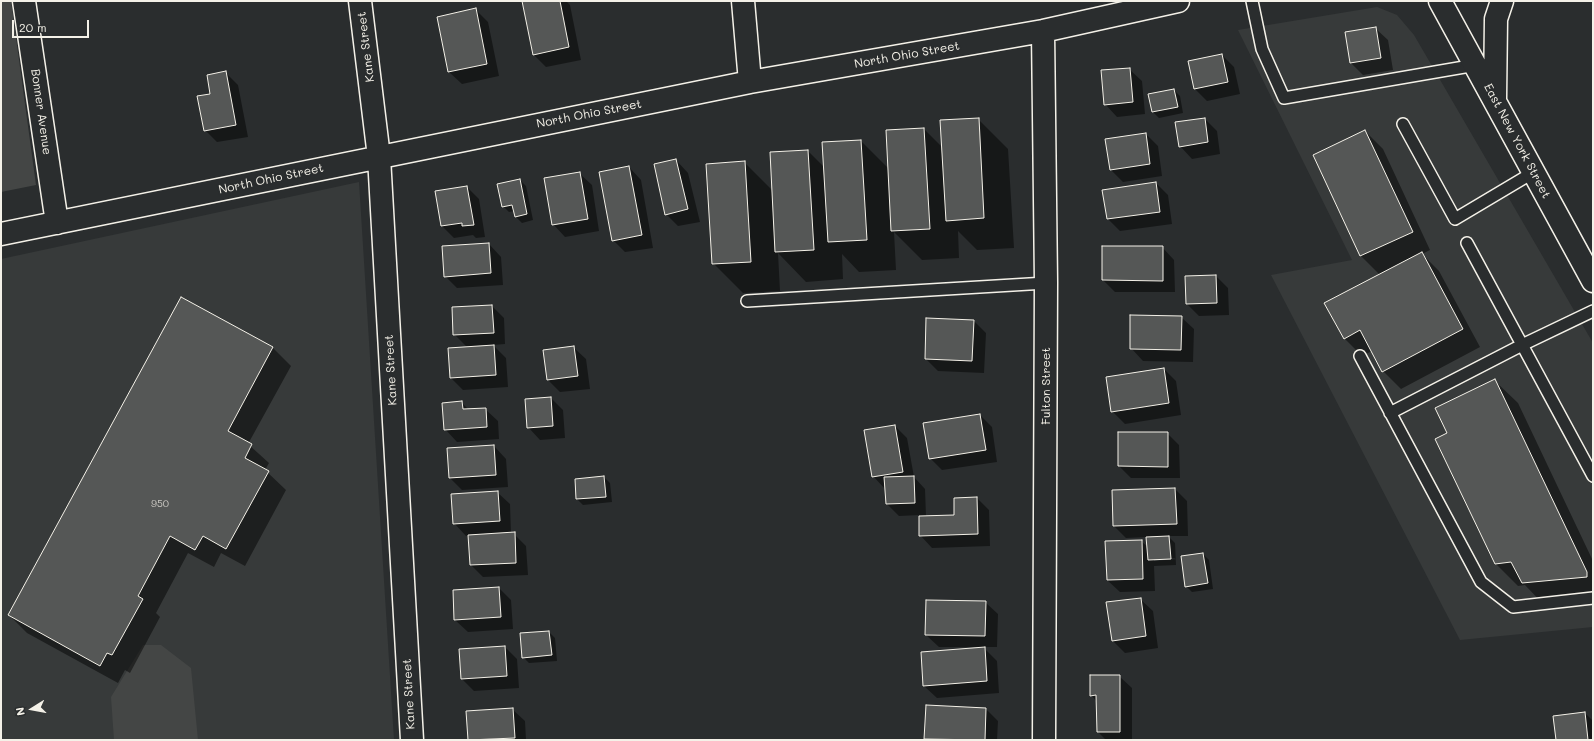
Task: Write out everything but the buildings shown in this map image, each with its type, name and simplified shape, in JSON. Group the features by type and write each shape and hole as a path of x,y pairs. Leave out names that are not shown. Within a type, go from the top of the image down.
{"street":[{"name":"Bonner Avenue","path":"24,1 57,222"},
{"name":"Kane Street","path":"360,1 379,157 412,740"},
{"path":"742,1 750,82"},
{"name":"North Ohio Street","path":"1,234 750,82 1043,31 1178,1"},
{"name":"East New York Street","path":"1440,1 1593,281"},
{"path":"1495,100 1496,19 1502,1"},
{"name":"Fulton Street","path":"1043,31 1046,282 1044,740"}],"lane":[{"path":"1252,1 1262,49 1284,98 1476,65"},
{"path":"1403,124 1455,218 1534,172"},
{"path":"1467,243 1593,476"},
{"path":"747,301 1046,282"},
{"path":"1390,413 1593,310"},
{"path":"1360,356 1481,582 1513,607 1593,598"}],"shaded area":[{"path":"1,1 11,1 36,185 1,192"},
{"path":"1377,7 1397,15 1414,35 1593,343 1593,627 1460,640 1271,275 1352,260 1238,30"},
{"path":"359,182 394,740 1,740 1,259"},
{"path":"143,645 161,645 191,668 198,740 114,740 111,697"}]}
